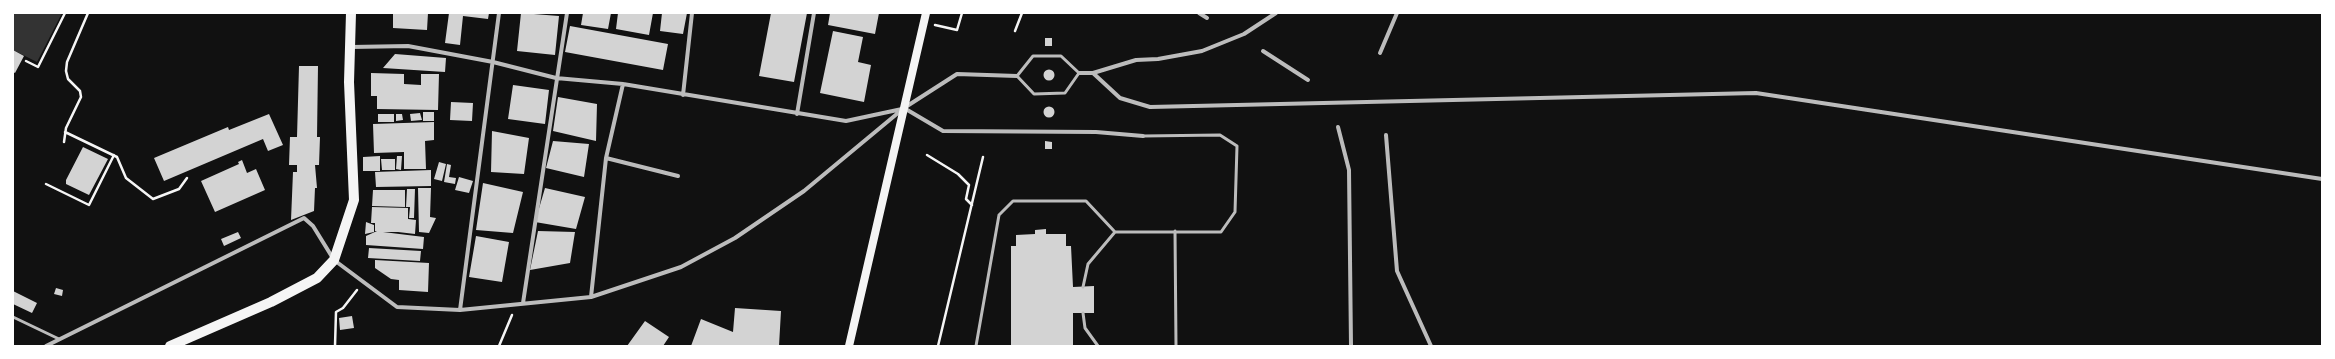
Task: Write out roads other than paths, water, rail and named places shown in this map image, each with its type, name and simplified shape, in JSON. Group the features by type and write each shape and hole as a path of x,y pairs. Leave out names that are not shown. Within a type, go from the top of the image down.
{"main road":[{"path":"170,346 271,302 317,278 334,260 354,200 350,48 351,13"},
{"path":"848,346 926,13"}],"street":[{"path":"460,310 499,13"},
{"path":"522,303 567,13"},
{"path":"683,95 692,13"},
{"path":"797,114 814,13"},
{"path":"1198,13 1207,18"},
{"path":"1079,73 1093,73 1136,60 1180,56 1209,49 1244,34 1276,13"},
{"path":"1380,53 1397,13"},
{"path":"350,48 408,46 493,62 556,78 623,84 683,95 748,103 797,114 846,121 904,108 943,131 1096,132 1143,136"},
{"path":"1263,51 1308,80"},
{"path":"1093,73 1120,98 1150,107 1756,93 1924,120 2322,179"},
{"path":"46,346 304,218 313,226 334,260 397,307 460,310 591,297 681,267 735,238 804,191 904,108 957,74 1017,76"},
{"path":"591,297 606,158 623,84"},
{"path":"1338,127 1349,170 1351,346"},
{"path":"1386,135 1397,271 1431,346"},
{"path":"606,158 678,176"}],"lane":[{"path":"1033,56 1061,56 1079,73 1065,93 1034,94 1017,76 1033,56"},
{"path":"976,346 999,215 1013,200 1086,201 1115,232 1221,232 1235,212 1237,146 1220,135 1143,136"},
{"path":"1175,231 1176,346"},
{"path":"1083,287 1088,264 1115,232"},
{"path":"1083,313 1086,328 1098,346"},
{"path":"13,317 59,339"}]}
